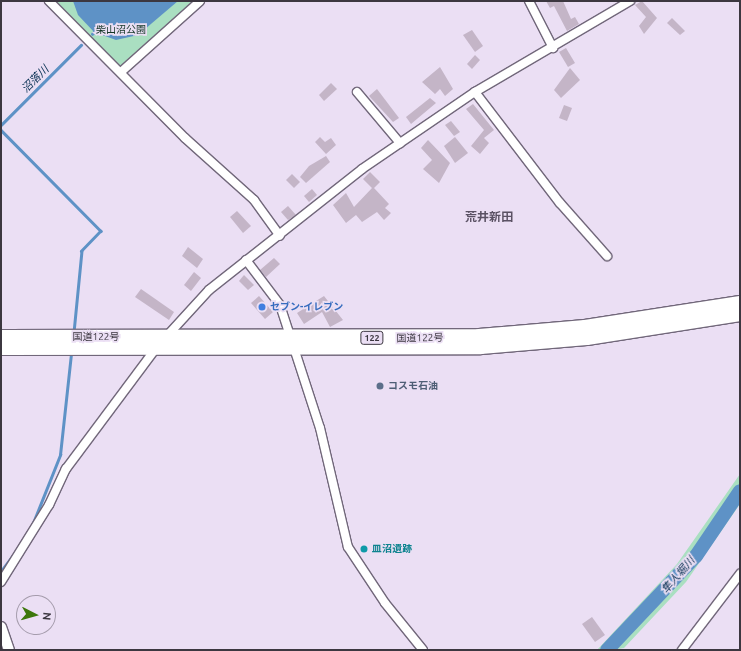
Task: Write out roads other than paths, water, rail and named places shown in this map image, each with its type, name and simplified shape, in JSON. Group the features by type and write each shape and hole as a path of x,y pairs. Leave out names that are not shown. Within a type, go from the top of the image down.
{"highway":[{"name":"国道122号","path":"1,348 156,348 533,333 740,303"},
{"name":"国道122号","path":"1,337 165,338 481,348 533,344 740,314"}],"street":[{"path":"49,1 185,138 254,200 280,236"},
{"path":"121,72 200,1"},
{"path":"529,1 553,48"},
{"path":"1,582 49,505 66,469 156,348 209,290 246,260 280,236 362,169 475,92 553,48 630,1"},
{"path":"357,92 400,143"},
{"path":"475,92 560,203 607,256"},
{"path":"246,260 280,305 320,428 348,547 385,603 424,650"},
{"path":"682,650 740,574"},
{"path":"1,627 10,650"}],"water":[{"path":"73,1 178,1 138,35 116,40 94,32 78,15"}],"waterway":[{"name":"沼落川","path":"1,125 81,45"},
{"path":"1,130 101,231 82,251 74,332"},
{"path":"31,528 60,455 71,353"},
{"name":"隼人堀川","path":"607,650 696,556 740,491"},
{"path":"1,571 13,555"}],"place":[{"name":"セブン-イレブン","path":"262,307"},
{"name":"コスモ石油","path":"380,386"},
{"name":"皿沼遺跡","path":"364,549"}],"district":[{"name":"荒井新田","path":"489,217"}],"park label":[{"name":"柴山沼公園","path":"121,30"}]}
